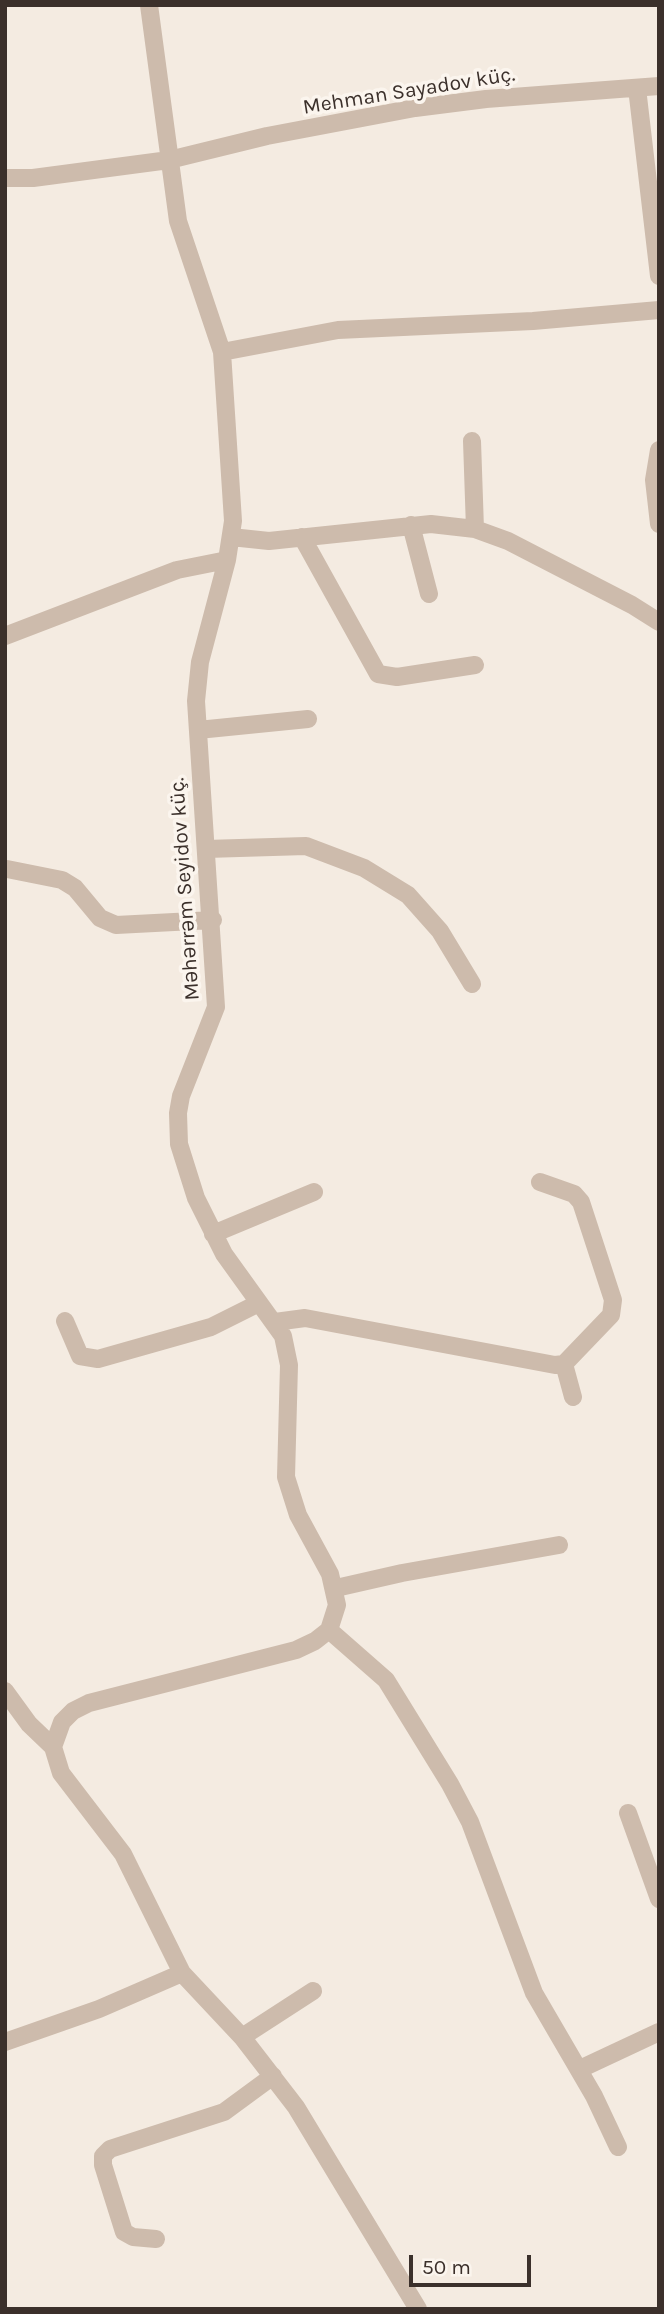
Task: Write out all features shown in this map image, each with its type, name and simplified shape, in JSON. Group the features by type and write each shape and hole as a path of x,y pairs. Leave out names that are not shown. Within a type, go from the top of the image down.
{"street":[{"name":"Məhərrəm Seyidov küç.","path":"149,5 169,160 187,251 222,352 227,388 231,537 200,662 198,730 213,920 216,1007 181,1096 178,1126 184,1164 213,1234 258,1303 284,1336 289,1365 284,1459 286,1477 298,1515 336,1588"},
{"name":"Mehman Sayadov küç.","path":"5,177 33,178 169,160 267,136 415,108 486,99 659,86"},
{"path":"637,88 659,276"},
{"path":"222,352 338,330 519,321 659,310"},
{"path":"472,441 475,529"},
{"path":"659,450 656,498 659,524"},
{"path":"231,537 269,541 411,525 475,529 508,541 659,622"},
{"path":"411,525 429,594"},
{"path":"302,537 378,674 397,677 475,665"},
{"path":"5,636 177,570 227,560"},
{"path":"198,730 308,719"},
{"path":"206,849 306,846 364,868 408,895 440,931 472,984"},
{"path":"7,869 62,880 75,888 100,918 116,925 213,920"},
{"path":"275,1322 305,1318 555,1365 564,1364 611,1315 613,1300 582,1202 574,1194 541,1182"},
{"path":"213,1234 314,1192"},
{"path":"65,1321 80,1356 98,1359 211,1327 258,1303"},
{"path":"564,1364 573,1397"},
{"path":"53,1747 62,1723 73,1711 89,1703 296,1650 315,1642 329,1630 336,1617 336,1588 402,1573 559,1545"},
{"path":"329,1630 386,1680 450,1784 470,1822 534,1993 580,2069 618,2147"},
{"path":"5,1690 29,1724 53,1747 61,1773 123,1854 182,1973 242,2037 296,2107 418,2309"},
{"path":"628,1813 659,1899"},
{"path":"5,2042 99,2009 182,1973"},
{"path":"242,2037 313,1991"},
{"path":"580,2069 659,2032"},
{"path":"156,2239 133,2238 124,2232 103,2165 103,2157 110,2149 224,2112 273,2076"}]}
